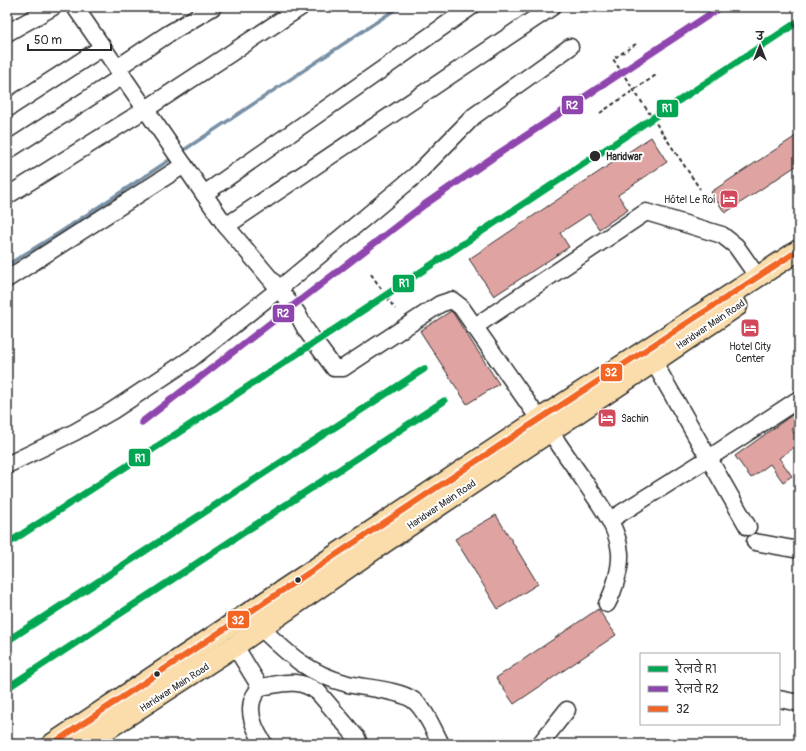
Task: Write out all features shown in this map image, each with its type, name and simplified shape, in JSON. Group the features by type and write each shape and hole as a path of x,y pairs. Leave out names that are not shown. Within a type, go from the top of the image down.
{"main road":[{"name":"Haridwar Main Road","path":"650,355 757,276 799,250"},
{"name":"Haridwar Main Road","path":"52,744 497,456 650,355 799,265"},
{"name":"Haridwar Main Road","path":"97,741 385,542 497,456"}],"street":[{"path":"7,33 53,7"},
{"path":"75,7 226,226 279,289 297,314 306,330 334,368 343,368 440,304 452,300 461,307 610,520 620,553 620,562 612,594 607,604"},
{"path":"7,151 120,72 168,34 213,7"},
{"path":"7,196 146,109 301,7"},
{"path":"204,194 471,7"},
{"path":"226,226 552,7"},
{"path":"7,109 103,47"},
{"path":"7,465 74,432 112,411 192,358 279,289 416,175 474,116 570,47"},
{"path":"7,279 179,158"},
{"path":"474,327 646,212 722,235 736,246 757,276"},
{"path":"650,355 748,527"},
{"path":"610,520 799,400"},
{"path":"755,542 799,550"},
{"path":"261,628 289,655 307,668 326,678 402,695 413,700 421,708 441,744"},
{"path":"235,646 260,687"},
{"path":"264,744 257,733 253,721 251,709 253,698 260,687 289,683 300,683 310,686 318,692 357,738 358,744"},
{"path":"780,699 799,703"},
{"path":"540,744 568,710"}],"path":[{"path":"636,44 612,59 700,189"},
{"path":"600,113 656,76"},
{"path":"371,274 395,309"}],"building":[{"path":"799,134 799,164 725,213 711,192"},
{"path":"651,137 667,162 618,195 628,210 599,229 589,214 560,233 569,247 494,296 469,259"},
{"path":"451,311 499,384 467,404 420,331"},
{"path":"799,410 799,424 791,429 799,440 799,444 779,458 792,476 783,482 770,464 751,478 735,456"},
{"path":"496,515 538,584 498,609 455,539"},
{"path":"598,609 616,635 514,704 496,678"}],"waterway":[{"path":"181,152 399,7"},
{"path":"7,265 59,233 174,157"}],"rail line":[{"name":"R2","path":"142,422 424,205 498,154 721,7"},
{"name":"R1","path":"7,544 190,425 799,21"},
{"name":"R1","path":"7,641 424,369"},
{"name":"R1","path":"7,688 444,401"}],"transit line":[{"name":"32","path":"52,744 532,424 799,250"}],"place":[{"name":"Haridwar","path":"595,156"},
{"name":"Hôtel Le Roi","path":"729,199"},
{"name":"Hotel City Center","path":"750,328"},
{"name":"Sachin","path":"607,418"}]}
